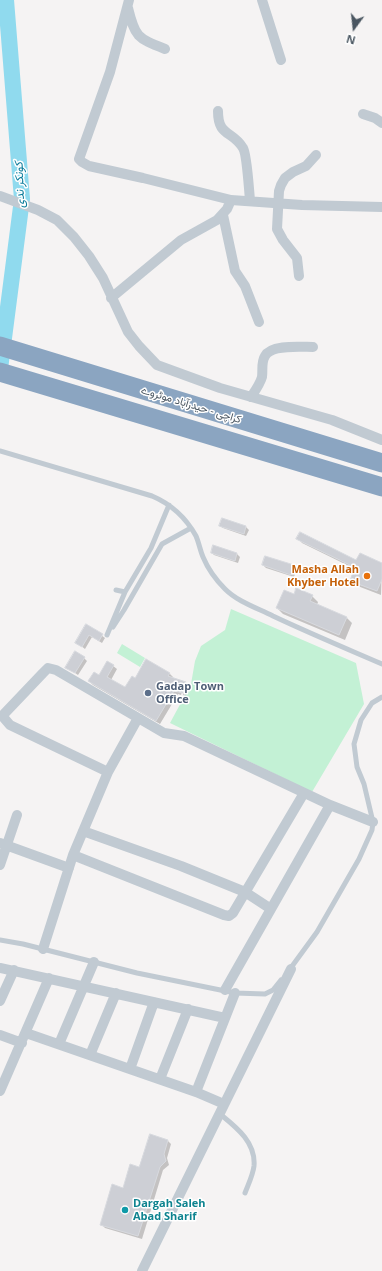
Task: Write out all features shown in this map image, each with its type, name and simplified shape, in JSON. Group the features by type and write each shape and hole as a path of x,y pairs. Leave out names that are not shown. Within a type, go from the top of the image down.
{"highway":[{"name":"کراچی - حیدرآباد موٹروے","path":"0,346 382,463"},
{"path":"0,372 377,488"}],"street":[{"path":"262,0 281,60"},
{"path":"128,3 132,26 137,35 143,40 165,49"},
{"path":"128,3 110,72 79,159 82,162 88,166 231,200 382,207"},
{"path":"218,111 218,122 222,130 235,139 244,148 250,200"},
{"path":"363,114 375,118 382,123"},
{"path":"299,276 297,258 283,240 277,229 279,191 285,178 293,172 306,166 316,155"},
{"path":"0,196 38,210 57,220 74,237 89,256 103,278 128,332 157,365 220,388 332,420 382,440"},
{"path":"111,298 182,240 217,220 223,215 231,200"},
{"path":"223,215 235,272 245,286 259,322"},
{"path":"252,397 262,377 264,356 269,351 276,348 313,347"},
{"path":"108,772 10,725 4,718 4,714 48,668 56,670 164,732 184,736 330,806 373,822"},
{"path":"43,949 73,855 108,772 138,718"},
{"path":"73,855 229,916 233,913 304,793"},
{"path":"196,1092 225,1018 230,991 271,909 330,806"},
{"path":"0,865 3,844 17,815"},
{"path":"83,831 181,866 245,892 271,909"},
{"path":"3,844 69,868"},
{"path":"59,1044 94,962"},
{"path":"0,968 225,1018"},
{"path":"142,1271 291,969"},
{"path":"0,1001 14,970"},
{"path":"0,1091 49,978"},
{"path":"90,1055 116,993"},
{"path":"130,1069 154,1002"},
{"path":"160,1079 188,1009"},
{"path":"26,1033 196,1092 222,1109"},
{"path":"0,1034 22,1043"}],"lane":[{"path":"0,451 152,496 169,505 182,516 191,528 197,538 202,557 226,590 249,604 325,640 382,664"},
{"path":"169,505 151,548 125,592 107,635 124,610 162,544 191,528"},
{"path":"116,590 125,592"},
{"path":"0,940 43,949 137,973 230,991 264,994 273,990 291,969 317,932 359,859 372,830 373,822 364,784 357,767 354,744 361,720 372,704 382,697"},
{"path":"222,1109 239,1129 253,1153 254,1167 246,1193"}],"green space":[{"path":"231,609 356,663 364,704 312,792 170,723 191,684 195,661 201,646 225,630"},
{"path":"122,644 145,658 140,667 117,653"}],"building":[{"path":"222,518 246,526 244,534 219,526"},
{"name":"Masha Allah Khyber Hotel","path":"300,532 356,560 360,553 382,563 382,579 377,591 350,581 353,572 351,570 352,566 296,539"},
{"path":"213,545 237,553 235,561 211,553"},
{"path":"265,556 294,565 291,575 262,565"},
{"path":"296,588 313,595 310,601 347,617 339,635 276,608 284,590 294,594"},
{"path":"86,624 103,634 99,641 89,635 82,647 75,643"},
{"path":"75,651 85,657 75,673 65,668"},
{"path":"146,659 170,673 168,676 186,682 183,693 174,691 156,721 88,681 94,672 99,675 107,661 114,665 107,677 125,687 132,676 135,678"},
{"path":"150,1134 168,1140 164,1154 166,1161 160,1167 138,1236 100,1225 112,1184 123,1188 130,1164 139,1167"}],"waterway":[{"name":"کونکر ندی","path":"0,369 22,199 6,0"}],"place":[{"name":"Masha Allah Khyber Hotel","path":"367,576"},
{"name":"Gadap Town Office","path":"148,693"},
{"name":"Dargah Saleh Abad Sharif","path":"125,1210"}]}
